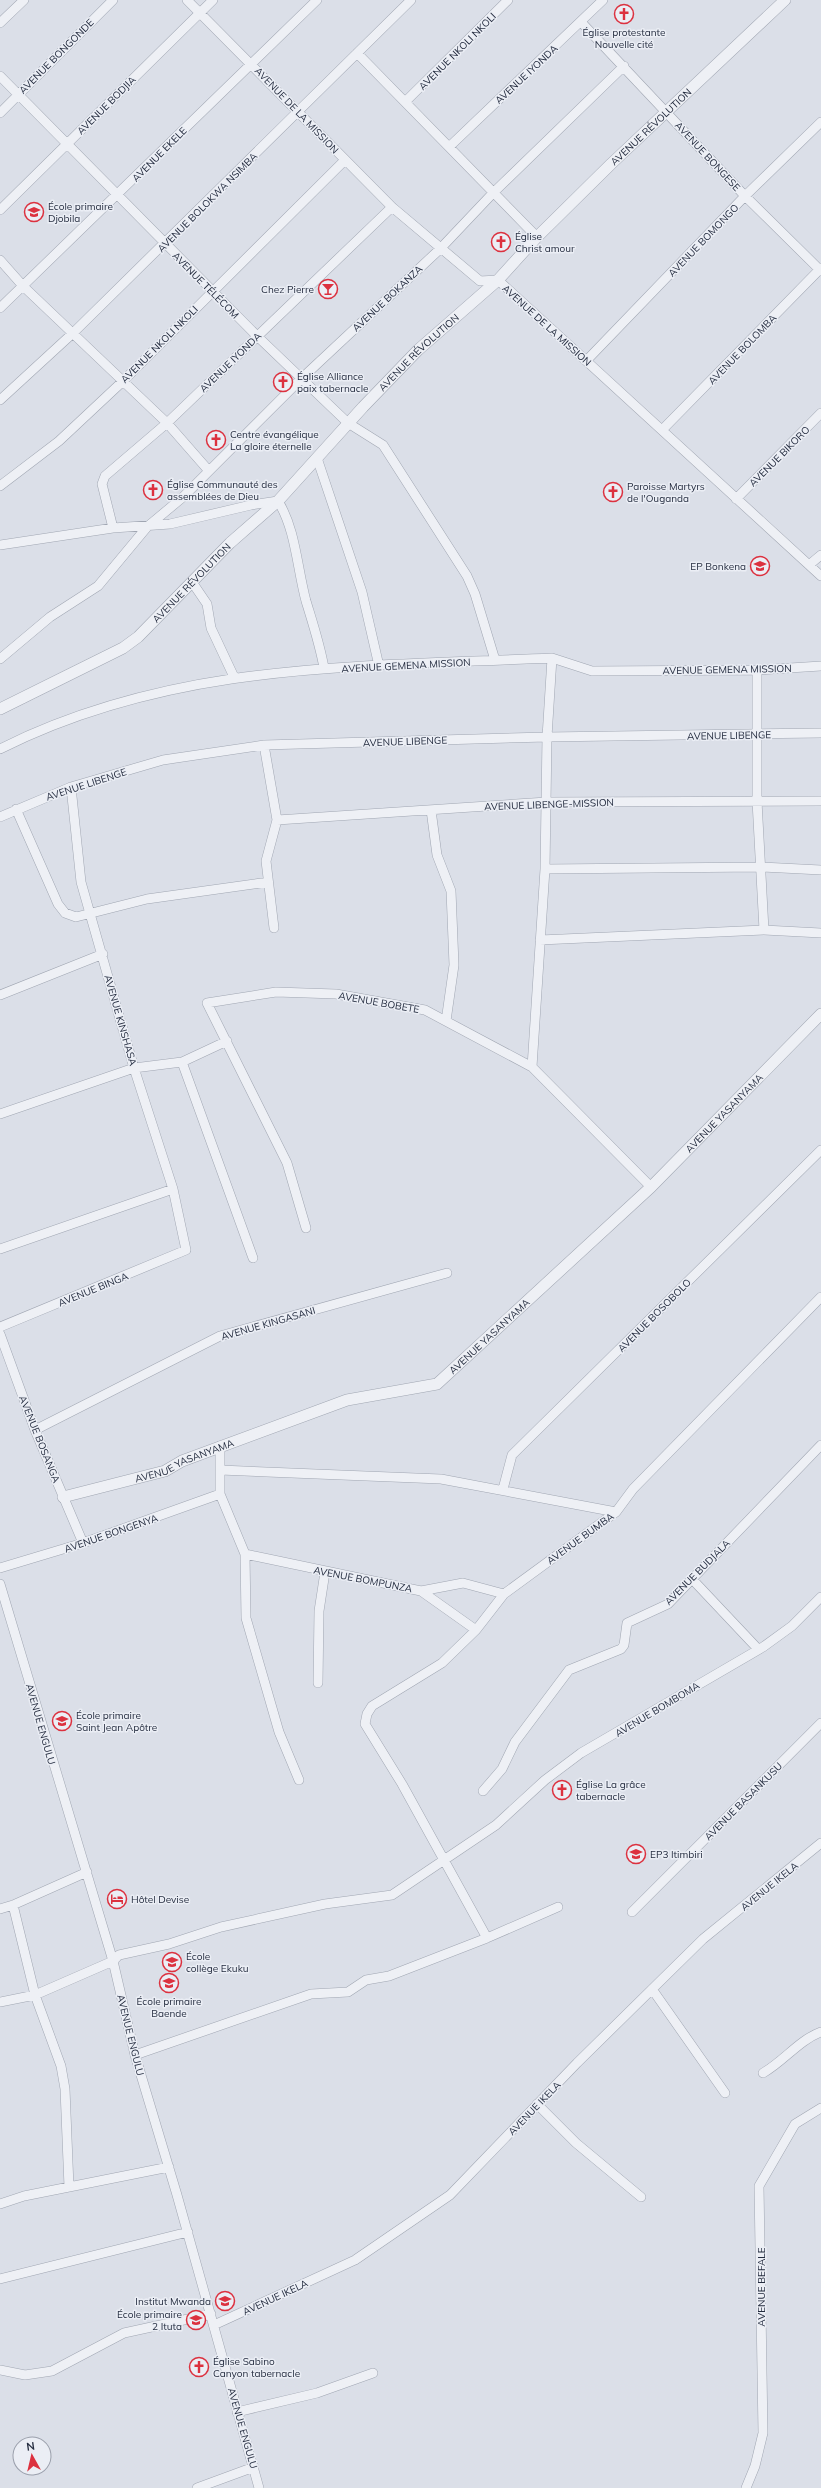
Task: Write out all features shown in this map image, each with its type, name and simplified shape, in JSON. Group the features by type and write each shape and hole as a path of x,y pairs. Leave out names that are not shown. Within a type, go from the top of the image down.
{"street":[{"path":"0,23 24,0"},
{"name":"AVENUE BONGONDE","path":"0,113 113,0"},
{"name":"AVENUE DE LA MISSION","path":"187,0 251,63 297,113 392,208 480,281 498,280 821,576"},
{"name":"AVENUE BODJIA","path":"0,210 212,0"},
{"name":"AVENUE EKELE","path":"0,308 117,196 317,0"},
{"name":"AVENUE BOLOKWA NSIMBA","path":"0,400 73,333 411,0"},
{"name":"AVENUE NKOLI NKOLI","path":"406,101 508,0"},
{"name":"AVENUE IYONDA","path":"449,147 581,22 602,0"},
{"name":"AVENUE RÉVOLUTION","path":"0,709 123,648 138,637 240,533 278,501 348,423 418,350 498,280 537,237 666,112 785,0"},
{"name":"AVENUE BONGESE","path":"581,22 746,196 820,269"},
{"path":"357,53 406,101 537,237"},
{"name":"AVENUE BOKANZA","path":"0,659 50,617 98,586 147,527 183,497 301,379 440,249 493,193 624,66"},
{"name":"AVENUE TÉLÉCOM","path":"0,76 19,94 66,145 301,379 348,423 383,445 467,576 476,594 495,660"},
{"name":"AVENUE BOMONGO","path":"586,361 746,196 821,122"},
{"name":"AVENUE NKOLI NKOLI","path":"0,486 59,441 122,382 345,160"},
{"name":"AVENUE IYONDA","path":"113,528 102,484 105,476 167,423 392,208"},
{"path":"0,260 23,286 122,382 167,423 209,471"},
{"name":"AVENUE BOLOMBA","path":"663,430 820,269"},
{"name":"AVENUE BIKORO","path":"736,499 821,413"},
{"path":"317,458 362,592 379,666"},
{"path":"0,545 113,528 147,527 278,501 286,514 306,601 318,635 324,668"},
{"path":"810,565 821,554"},
{"path":"192,582 207,604 211,628 234,677"},
{"path":"532,1067 545,868 548,737 552,658"},
{"name":"AVENUE GEMENA MISSION","path":"0,749 30,734 121,701 234,677 324,668 552,658 592,672 757,670 821,666"},
{"path":"757,670 757,801 764,930"},
{"name":"AVENUE LIBENGE","path":"0,817 71,787 163,760 264,744 548,737 821,734"},
{"path":"264,744 277,820 266,861 274,928"},
{"name":"AVENUE KINSHASA","path":"71,787 81,882 92,915 134,1068 173,1189 186,1250"},
{"name":"AVENUE LIBENGE-MISSION","path":"277,820 547,802 821,801"},
{"path":"16,809 58,904 65,913 76,917 92,915 146,900 268,882"},
{"path":"431,810 437,855 451,891 454,965 446,1021"},
{"path":"545,868 760,867 821,870"},
{"path":"540,940 764,930 821,933"},
{"path":"0,995 103,954"},
{"name":"AVENUE BOBETE","path":"227,1041 207,1003 276,992 336,994 424,1010 532,1067 651,1186"},
{"name":"AVENUE YASANYAMA","path":"63,1497 165,1471 182,1461 220,1446 347,1400 437,1384 651,1186 821,1014"},
{"path":"0,1114 134,1068 182,1062 227,1041 286,1163 306,1228"},
{"path":"182,1062 253,1258"},
{"name":"AVENUE BOSOBOLO","path":"504,1489 512,1455 821,1150"},
{"path":"0,1249 173,1189"},
{"name":"AVENUE BINGA","path":"0,1327 186,1250"},
{"name":"AVENUE KINGASANI","path":"35,1430 220,1336 447,1273"},
{"name":"AVENUE BUMBA","path":"443,1861 402,1784 365,1724 366,1714 372,1706 442,1663 476,1630 504,1594 616,1512 633,1489 821,1297"},
{"name":"AVENUE BOSANGA","path":"0,1334 35,1430 84,1543"},
{"name":"AVENUE BUDJALA","path":"483,1791 502,1769 515,1742 569,1670 621,1649 624,1645 627,1623 668,1604 821,1445"},
{"path":"220,1446 220,1494 244,1554 246,1618 278,1732 299,1780"},
{"path":"220,1470 441,1479 504,1489 616,1512"},
{"name":"AVENUE BONGENYA","path":"0,1568 84,1543 220,1494"},
{"name":"AVENUE BOMPUNZA","path":"244,1554 421,1591 463,1583 504,1594"},
{"path":"318,1683 318,1611 325,1572"},
{"path":"692,1580 758,1649"},
{"name":"AVENUE ENGULU","path":"0,1584 2,1598 52,1762 70,1812 113,1961 135,2055 188,2232 259,2488"},
{"path":"421,1591 476,1630"},
{"name":"AVENUE BOMBOMA","path":"0,2002 36,1995 113,1961 119,1956 170,1944 221,1928 324,1904 392,1895 496,1824 545,1780 581,1753 758,1649 792,1626 821,1597"},
{"name":"AVENUE BASANKUSU","path":"632,1912 821,1723"},
{"name":"AVENUE IKELA","path":"214,2325 355,2260 450,2194 537,2104 703,1940 821,1843"},
{"path":"443,1861 487,1938"},
{"path":"0,1909 13,1905 87,1872"},
{"path":"13,1905 36,1995 61,2066 65,2088 69,2187"},
{"path":"135,2055 311,1994 348,1992 366,1980 389,1976 487,1938 558,1907"},
{"path":"652,1989 726,2093"},
{"path":"763,2073 776,2065 809,2036 821,2032"},
{"path":"537,2104 576,2143 640,2197"},
{"name":"AVENUE BEFALE","path":"746,2488 763,2433 759,2186 795,2124 821,2108"},
{"path":"0,2204 24,2196 169,2167"},
{"path":"0,2279 188,2232"},
{"path":"0,2370 24,2375 52,2371 124,2333 211,2314"},
{"path":"237,2412 317,2393 374,2373"},
{"path":"197,2488 254,2467"}],"place":[{"name":"Église protestante Nouvelle cité","path":"624,14"},
{"name":"École primaire Djobila","path":"34,212"},
{"name":"Église Christ amour","path":"501,242"},
{"name":"Chez Pierre","path":"328,289"},
{"name":"Église Alliance paix tabernacle","path":"283,382"},
{"name":"Centre évangélique La gloire éternelle","path":"216,440"},
{"name":"Église Communauté des assemblées de Dieu","path":"153,490"},
{"name":"Paroisse Martyrs de l'Ouganda","path":"613,492"},
{"name":"EP Bonkena","path":"760,566"},
{"name":"École primaire Saint Jean Apôtre","path":"62,1721"},
{"name":"Église La grâce tabernacle","path":"562,1790"},
{"name":"EP3 Itimbiri","path":"636,1854"},
{"name":"Hôtel Devise","path":"117,1899"},
{"name":"École collège Ekuku","path":"172,1962"},
{"name":"École primaire Baende","path":"169,1983"},
{"name":"Institut Mwanda","path":"225,2301"},
{"name":"École primaire 2 Ituta","path":"196,2320"},
{"name":"Église Sabino Canyon tabernacle","path":"199,2367"}]}
